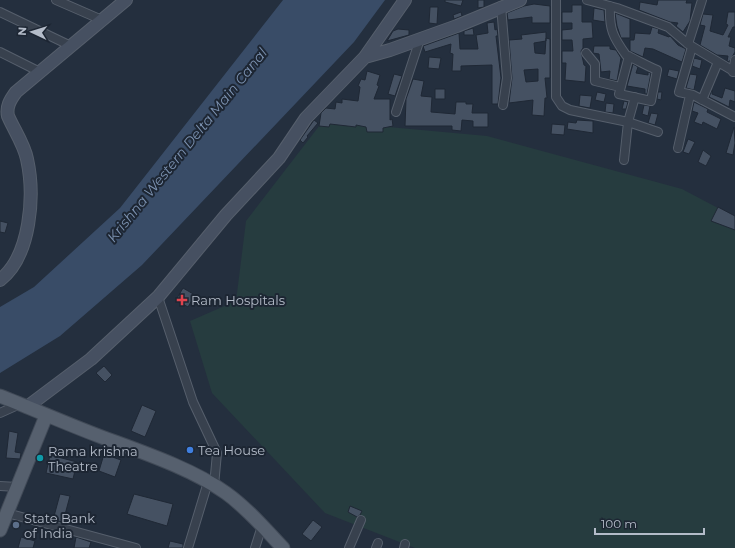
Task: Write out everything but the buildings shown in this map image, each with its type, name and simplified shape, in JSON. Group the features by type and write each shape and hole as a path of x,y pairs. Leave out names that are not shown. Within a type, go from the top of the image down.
{"main road":[{"path":"0,396 24,405 46,416 135,450 211,484 232,498 283,548"},
{"path":"0,530 46,416"}],"street":[{"path":"56,0 102,20"},
{"path":"0,280 10,273 21,252 29,218 31,191 27,157 3,109 16,92 126,0"},
{"path":"0,413 24,405 91,359 158,297 226,215 279,158 306,118 365,57 405,0"},
{"path":"365,57 458,26 501,6 520,0"},
{"path":"556,0 556,97 558,101 562,106 575,112 628,122 658,132"},
{"path":"588,0 668,26 690,45 734,72 735,60"},
{"path":"702,0 679,92 702,100 735,117"},
{"path":"501,6 507,78 503,105"},
{"path":"610,6 609,25 615,39 629,56 657,70 651,101 619,94 629,56"},
{"path":"0,12 71,46"},
{"path":"396,112 420,39"},
{"path":"0,52 40,72"},
{"path":"586,53 595,64 595,81 620,87"},
{"path":"702,100 718,62"},
{"path":"678,148 690,95"},
{"path":"624,160 628,122 635,97"},
{"path":"158,297 193,402 216,453 211,484 188,548"},
{"path":"0,486 18,487"},
{"path":"7,513 136,548"},
{"path":"349,548 361,520"},
{"path":"255,548 262,526"}],"green space":[{"path":"323,121 487,136 682,189 735,217 735,548 415,548 325,513 212,393 190,321 236,301 246,221"}],"water":[{"name":"Krishna Western Delta Main Canal","path":"283,0 385,0 354,42 142,265 60,336 0,373 0,307 34,287 120,208"}],"place":[{"name":"Ram Hospitals","path":"182,300"},
{"name":"Tea House","path":"190,450"},
{"name":"Rama krishna Theatre","path":"40,458"},
{"name":"State Bank of India","path":"16,525"}]}
